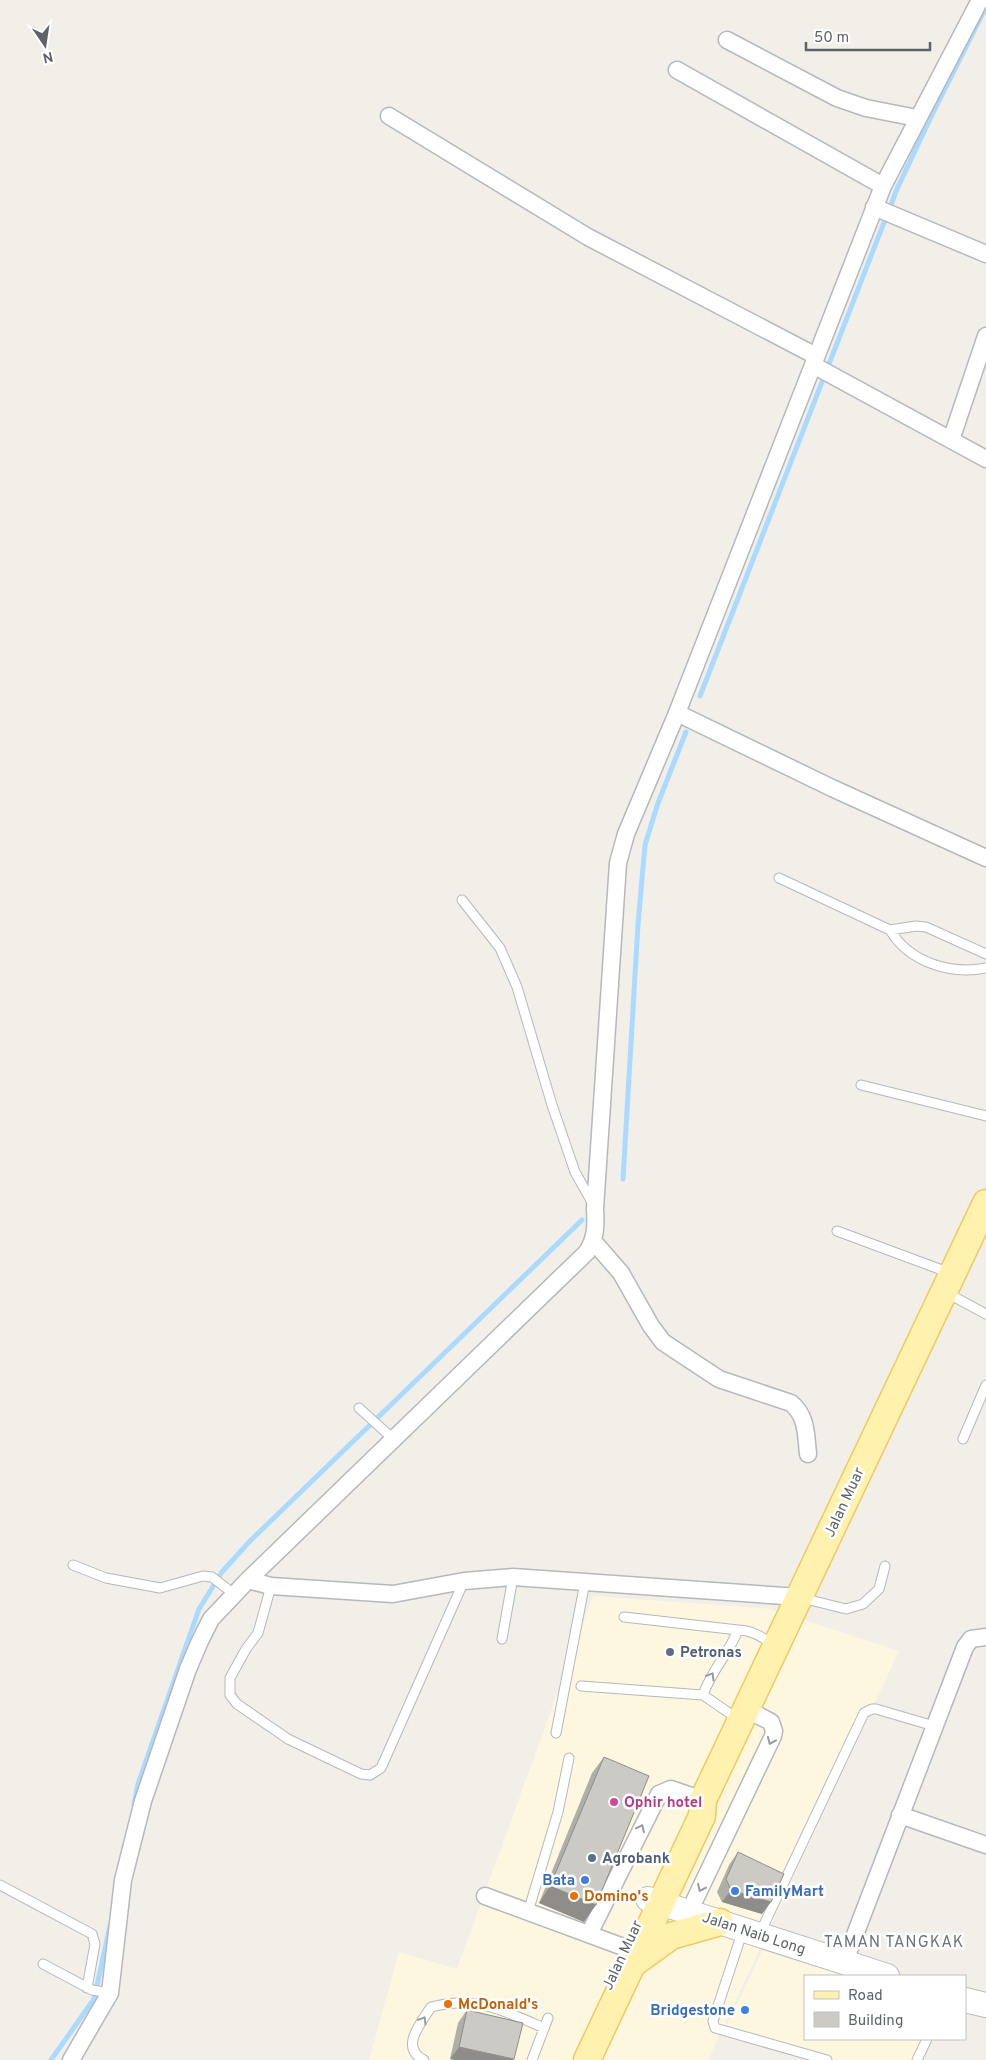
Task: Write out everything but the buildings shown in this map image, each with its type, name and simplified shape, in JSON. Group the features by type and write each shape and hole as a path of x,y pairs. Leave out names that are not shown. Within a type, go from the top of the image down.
{"main road":[{"name":"Jalan Muar","path":"587,2060 629,1956 654,1901 702,1816 702,1800 986,1203"},
{"name":"Jalan Naib Long","path":"654,1901 884,1975"},
{"path":"629,1956 671,1936 741,1929"},
{"name":"Jalan Muar","path":"573,2060 629,1956"},
{"path":"966,2000 986,2005"}],"street":[{"path":"72,2060 106,1993 123,1880 143,1801 200,1641 211,1619 233,1592 248,1580 392,1436 587,1252 594,1242 618,863 626,834 885,212 882,186 980,0"},
{"path":"727,40 836,98 866,108 917,118"},
{"path":"677,70 882,186"},
{"path":"389,116 588,237 986,459"},
{"path":"885,212 986,254"},
{"path":"951,440 986,336"},
{"path":"677,713 841,792 985,854"},
{"path":"594,1242 621,1273 651,1326 663,1342 719,1379 790,1403 798,1409 804,1422 808,1454"},
{"path":"248,1580 271,1586 393,1594 464,1581 513,1577 799,1597"},
{"path":"845,1962 934,1726 968,1643 976,1638 986,1637"},
{"path":"689,1912 773,1736 774,1731 771,1722 743,1715"},
{"path":"589,1934 659,1794 671,1789 702,1800"},
{"path":"900,1815 986,1844"},
{"path":"485,1896 589,1934 629,1956"}],"lane":[{"path":"779,878 890,930 908,952 930,964 963,971 986,968"},
{"path":"462,900 500,948 517,987 552,1105 575,1172 595,1209"},
{"path":"890,930 916,926 926,927 986,954"},
{"path":"861,1085 986,1116"},
{"path":"837,1231 948,1283 986,1314"},
{"path":"963,1439 986,1385"},
{"path":"359,1408 392,1436"},
{"path":"73,1565 106,1578 160,1588 203,1576 212,1577 233,1592"},
{"path":"799,1597 846,1609 863,1604 879,1589 885,1566"},
{"path":"502,1639 513,1577"},
{"path":"271,1586 258,1633 246,1649 230,1678 230,1695 237,1704 288,1739 361,1774 370,1775 381,1768 464,1581"},
{"path":"556,1733 585,1582"},
{"path":"624,1617 745,1630 758,1635 776,1646"},
{"path":"703,1695 709,1679 734,1640 738,1630"},
{"path":"581,1686 703,1695 743,1715"},
{"path":"827,2060 715,2028 713,2021 741,1929 864,1713 872,1709 934,1726"},
{"path":"528,1912 558,1812 569,1758"},
{"path":"0,1885 92,1934 95,1944 90,1989"},
{"path":"43,1964 90,1989 106,1993"},
{"path":"424,2060 418,2057 412,2050 412,2043 414,2034 431,2007 465,2002 494,2007 544,2028"},
{"path":"532,2060 548,2018"},
{"path":"917,2060 927,2040"}],"shaded area":[{"path":"593,1596 771,1609 899,1651 708,2060 369,2060 399,1952 457,1969"},
{"path":"764,1947 854,1975 804,1975 804,2040 931,2040 921,2060 813,2060 722,2036"}],"waterway":[{"path":"700,696 897,189 986,7"},
{"path":"623,1179 638,924 645,845 658,803 686,732"},
{"path":"134,1805 138,1784 199,1609 222,1572 250,1541 582,1220"},
{"path":"51,2060 94,1999 110,1926"}],"place":[{"name":"Petronas","path":"670,1652"},
{"name":"Ophir hotel","path":"614,1802"},
{"name":"Agrobank","path":"592,1858"},
{"name":"Bata","path":"585,1880"},
{"name":"FamilyMart","path":"735,1891"},
{"name":"Domino's","path":"574,1896"},
{"name":"McDonald's","path":"448,2004"},
{"name":"Bridgestone","path":"745,2010"}],"district":[{"name":"TAMAN TANGKAK","path":"894,1941"}]}
